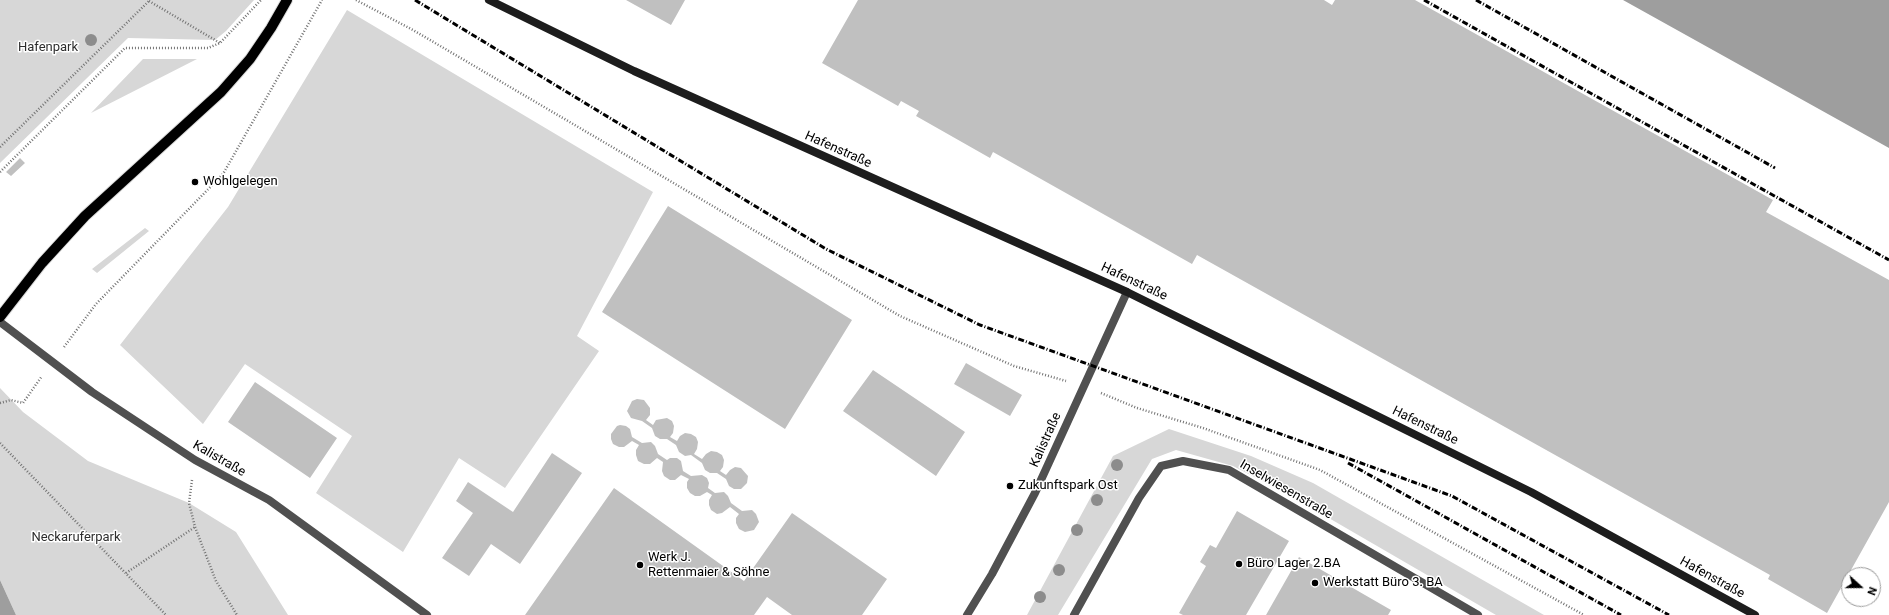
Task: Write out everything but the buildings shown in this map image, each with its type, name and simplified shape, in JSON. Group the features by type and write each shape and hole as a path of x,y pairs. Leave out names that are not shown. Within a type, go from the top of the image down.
{"main road":[{"path":"0,317 42,263 85,216 221,92 250,59 271,28 287,0"},
{"name":"Hafenstraße","path":"489,0 634,71 1127,292 1531,492 1755,615"}],"street":[{"name":"Kalistraße","path":"967,615 992,574 1035,493 1127,292"},
{"name":"Kalistraße","path":"0,322 92,392 195,460 269,500 427,615"},
{"name":"Inselwiesenstraße","path":"1074,615 1139,498 1161,466 1183,462 1229,470 1478,615"}],"path":[{"path":"0,146 149,0 220,43"},
{"path":"0,172 125,48 208,48 220,43 261,0"},
{"path":"96,304 223,174 322,0"},
{"path":"356,0 420,34 900,316 1014,366 1084,386 1137,408 1203,428 1320,470 1584,615"},
{"path":"0,403 11,400"},
{"path":"0,443 166,615"},
{"path":"195,460 189,503 195,527 216,581 236,615"},
{"path":"126,574 195,527"}],"green space":[{"name":"Hafenpark","path":"0,0 254,0 226,31 215,40 128,38 0,163"},
{"path":"347,10 653,192 577,336 599,351 505,488 459,458 403,552 316,493 352,436 245,364 203,424 120,345 228,207"},
{"path":"143,59 197,59 91,113"},
{"path":"145,228 149,231 97,273 92,269"},
{"name":"Neckaruferpark","path":"0,388 23,412 88,461 189,503 236,532 288,615 16,615 0,580"},
{"path":"1169,429 1251,456 1313,483 1544,615 1496,615 1284,492 1233,466 1176,450 1152,459 1058,615 1027,615 1113,456"}],"shaded area":[{"path":"1623,0 1889,0 1889,148"},
{"path":"0,580 16,615 0,615"}],"railway":[{"path":"415,0 826,249 980,325 1452,496 1669,615"},
{"path":"1424,0 1889,260"},
{"path":"1476,0 1775,168"},
{"path":"1348,463 1621,615"}],"place":[{"name":"Wohlgelegen","path":"195,182"},
{"name":"Zukunftspark Ost","path":"1010,486"},
{"name":"Büro Lager 2.BA","path":"1239,564"},
{"name":"Werk J. Rettenmaier & Söhne","path":"640,565"},
{"name":"Werkstatt Büro 3. BA","path":"1315,583"}]}
